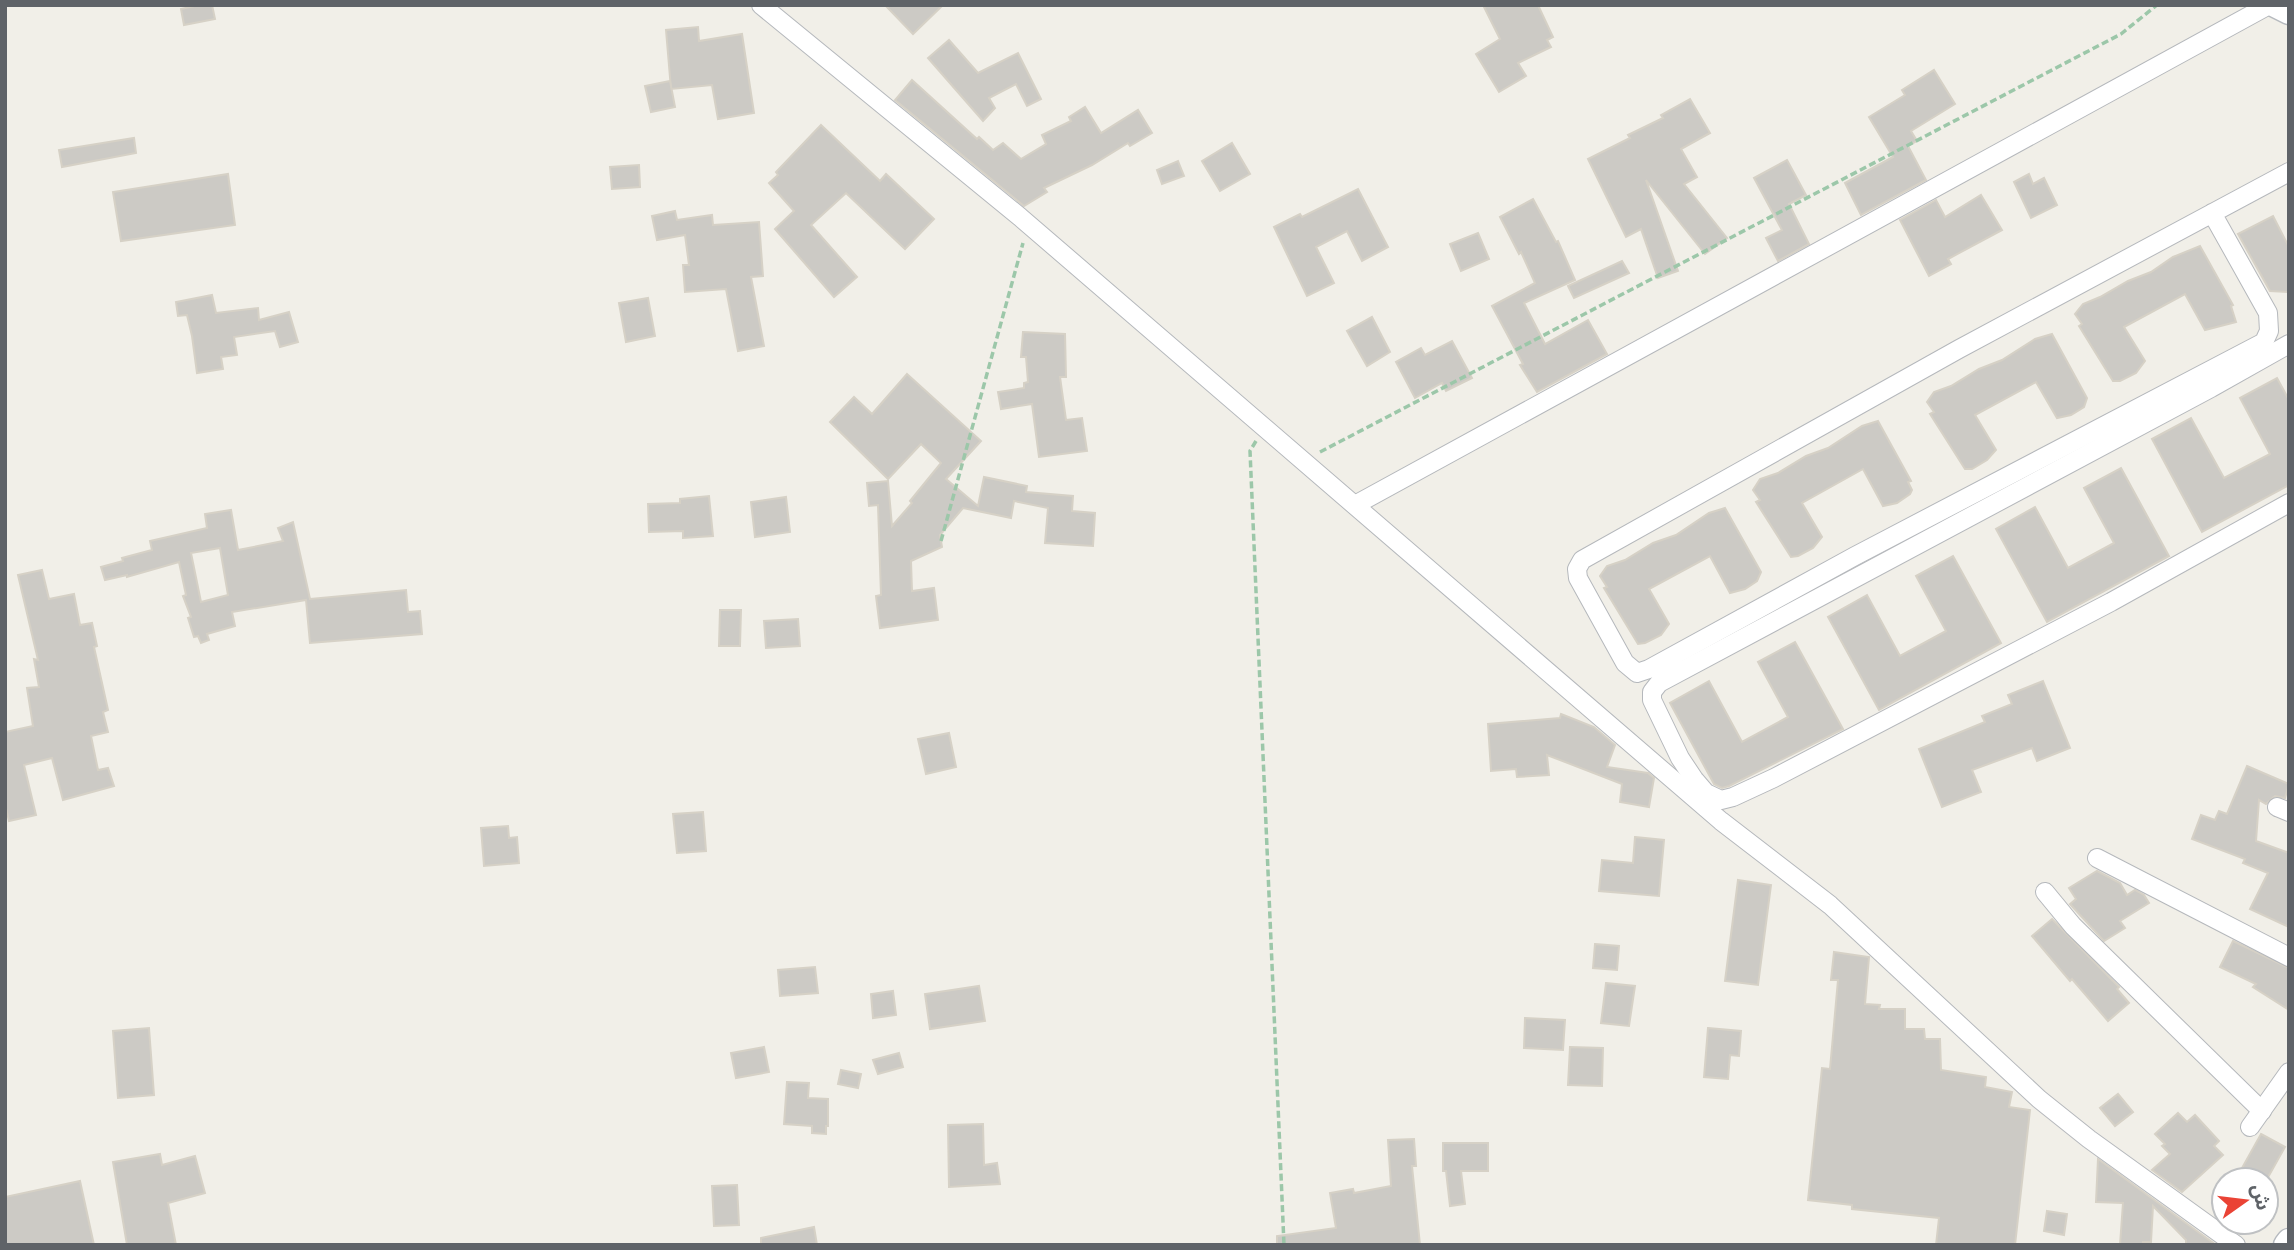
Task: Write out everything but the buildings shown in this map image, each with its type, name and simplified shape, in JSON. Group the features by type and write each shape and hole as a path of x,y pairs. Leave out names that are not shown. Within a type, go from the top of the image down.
{"main road":[{"path":"2276,5 2289,12"}],"street":[{"path":"761,5 1029,224 1721,821 1830,905 2039,1099 2089,1139 2236,1245"},
{"path":"1354,505 2269,5"},
{"path":"2212,213 2268,313 2269,331 2264,342 1855,556 1649,669 1637,673 1625,663 1578,578 1577,569 1582,560 1959,349 2212,213 2289,172"},
{"path":"2287,349 1659,682 1652,692 1652,700 1680,758 1700,788 1721,800 1733,797 2111,602 2289,503"},
{"path":"2097,858 2289,957"},
{"path":"2045,892 2073,926 2262,1111"},
{"path":"2250,1127 2289,1072"}],"path":[{"path":"1303,460 2121,34 2157,5"},
{"path":"940,541 1029,224"},
{"path":"1264,426 1250,451 1284,1245"}]}
